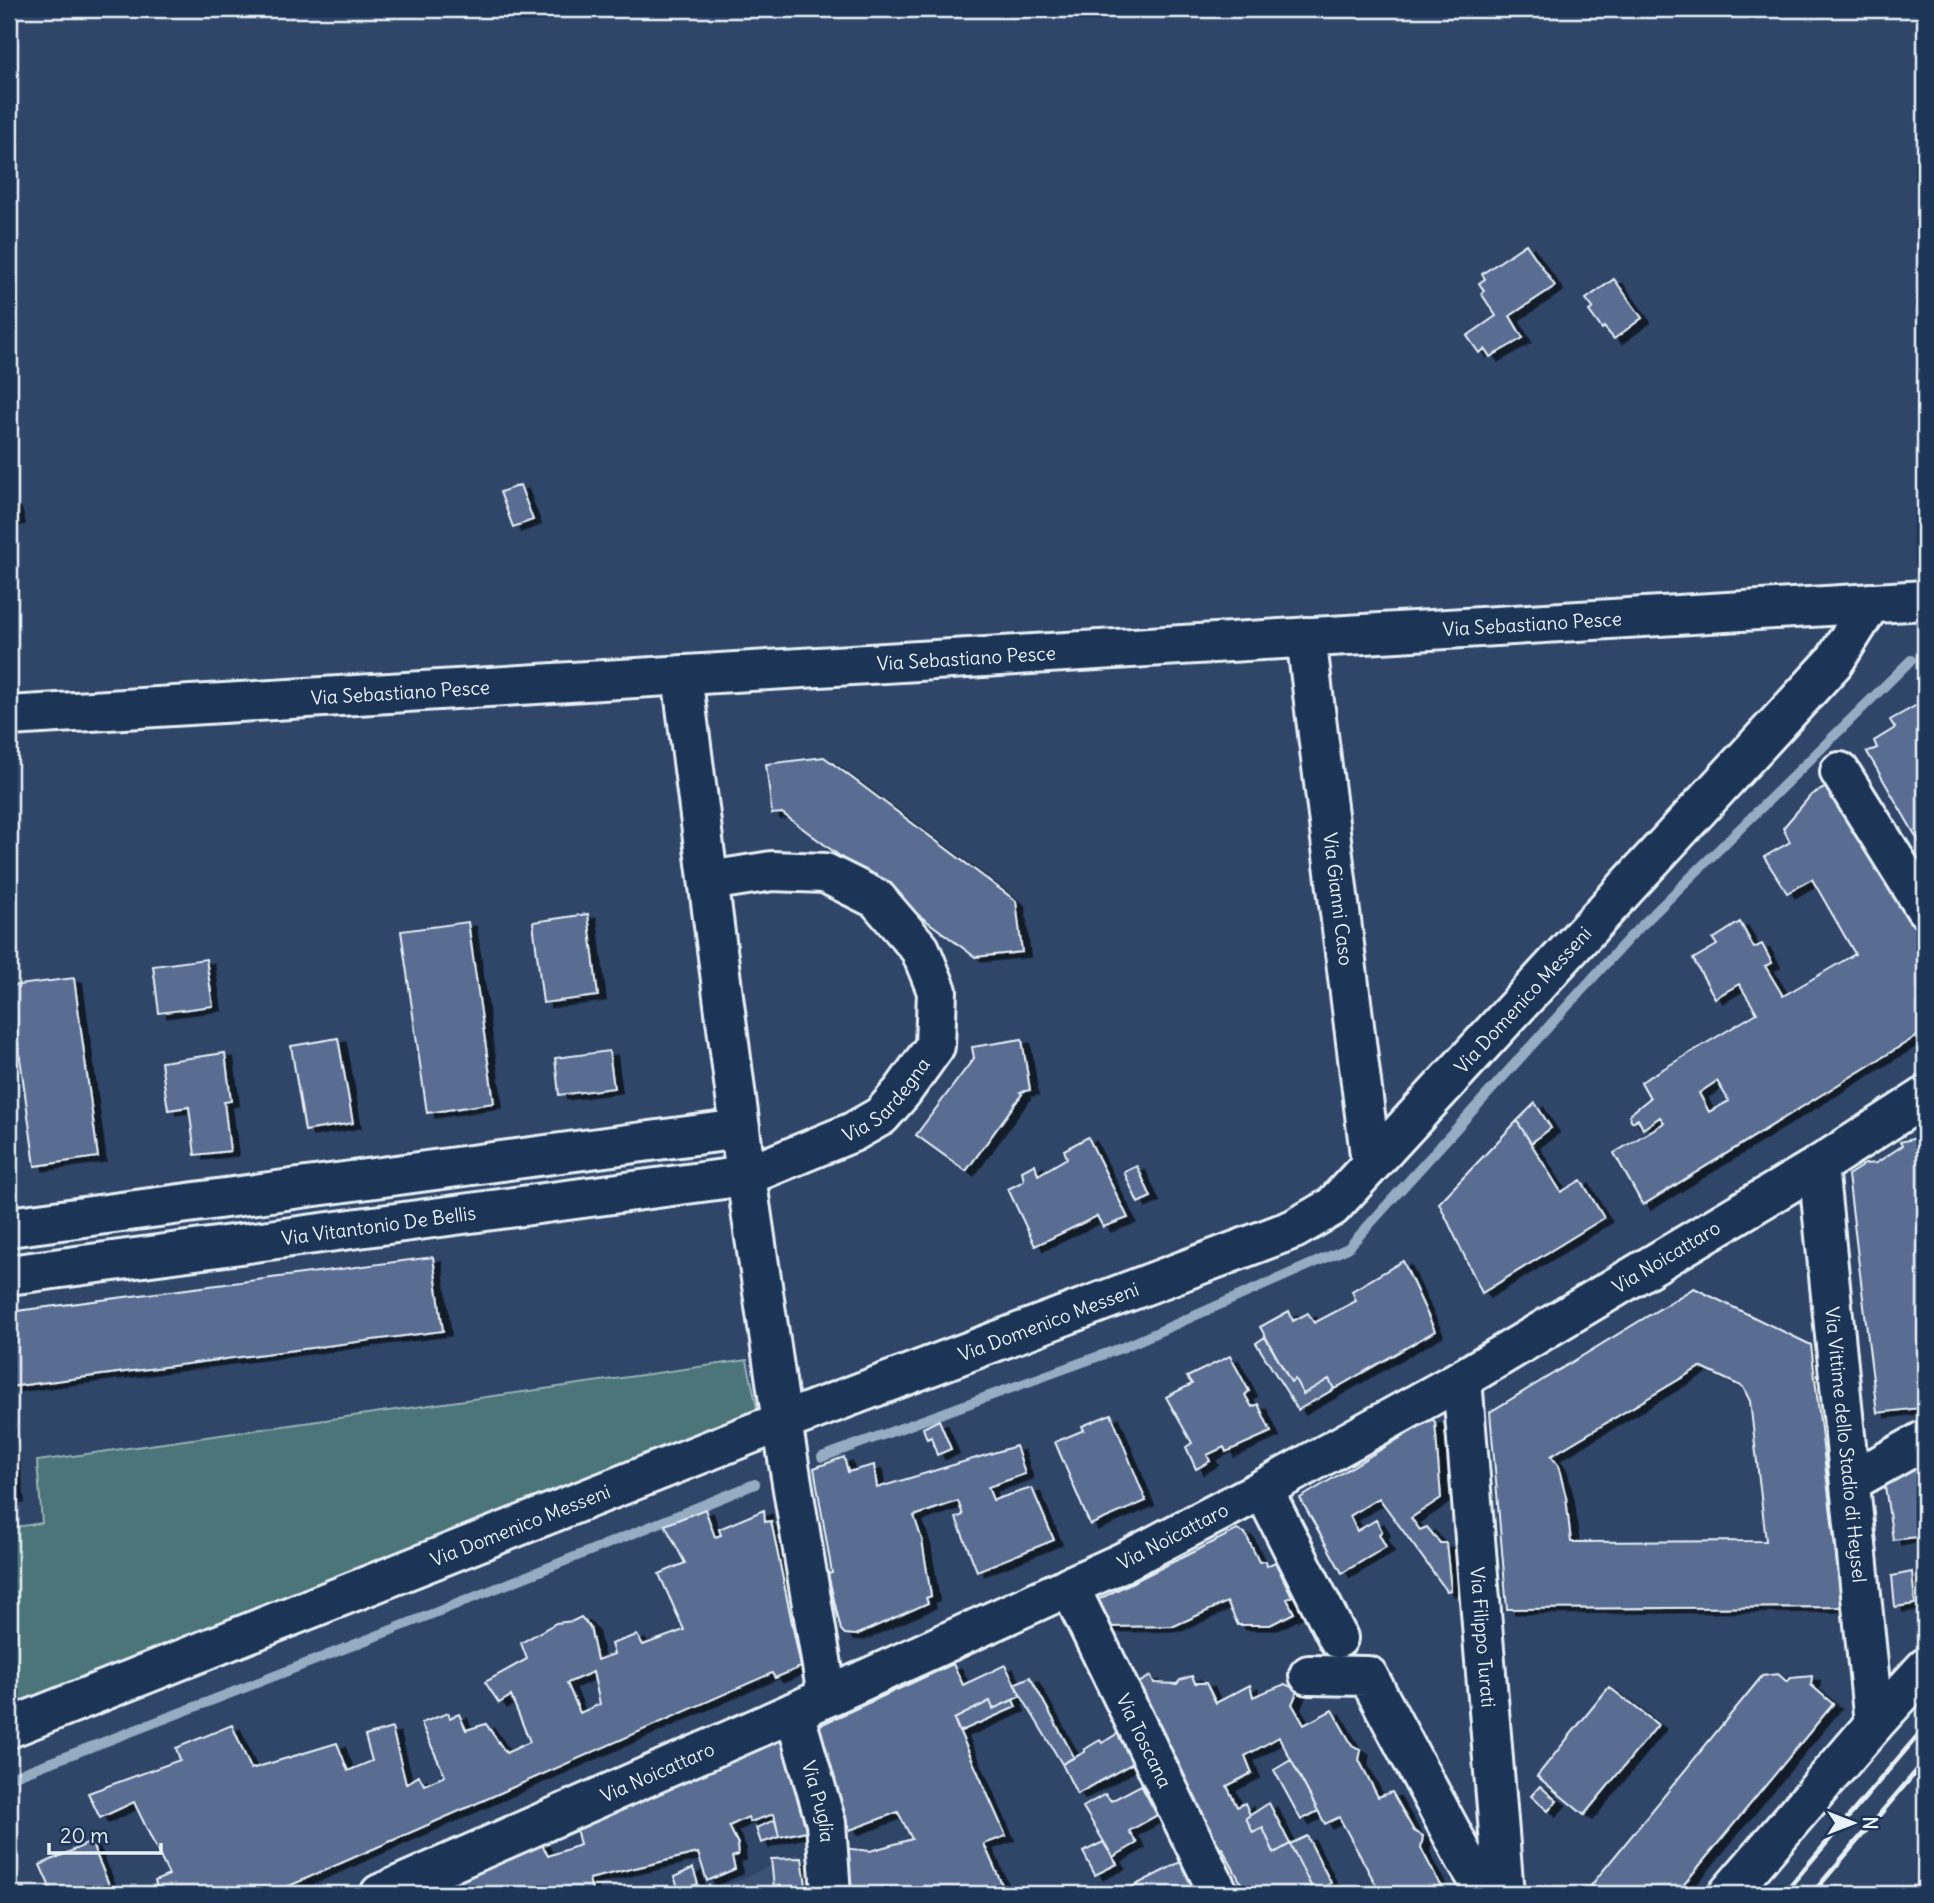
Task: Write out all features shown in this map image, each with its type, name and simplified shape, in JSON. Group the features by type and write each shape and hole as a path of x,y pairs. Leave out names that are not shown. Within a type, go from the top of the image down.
{"street":[{"name":"Via Sebastiano Pesce","path":"9,716 1925,600"},
{"name":"Via Domenico Messeni","path":"9,1728 782,1422 1294,1229 1332,1207 1834,662 1871,603"},
{"name":"Via Gianni Caso","path":"1306,637 1371,1163"},
{"path":"682,675 740,1129 782,1422 811,1704"},
{"path":"1840,772 1925,908"},
{"name":"Via Sardegna","path":"709,881 772,871 825,873 846,883 877,899 920,949 937,991 935,1046 881,1116 853,1132 747,1176"},
{"name":"Via Noicattaro","path":"380,1894 811,1704 1123,1562 1462,1379 1818,1166 1925,1097"},
{"path":"9,1227 740,1129"},
{"name":"Via Vittime dello Stadio di Heysel","path":"1818,1166 1874,1724"},
{"name":"Via Vitantonio De Bellis","path":"9,1276 747,1176"},
{"name":"Via Filippo Turati","path":"1462,1379 1504,1894"},
{"path":"1850,1482 1925,1440"},
{"path":"1262,1489 1338,1638"},
{"name":"Via Toscana","path":"1069,1586 1219,1894"},
{"path":"1728,1894 1925,1668"},
{"path":"1309,1675 1368,1676 1466,1860 1488,1894"},
{"name":"Via Puglia","path":"811,1704 831,1894"}],"shaded area":[{"path":"799,1853 803,1894 708,1894"}],"green space":[{"path":"747,1360 758,1413 9,1713 9,1528 42,1523 37,1461"}],"building":[{"path":"1526,244 1555,286 1510,316 1523,338 1490,357 1485,349 1479,353 1467,336 1496,316 1481,293 1484,291 1479,283 1485,279 1482,274"},
{"path":"1614,279 1642,318 1614,339 1604,327 1602,329 1589,311 1593,308 1586,299"},
{"path":"520,485 533,520 513,527 500,492"},
{"path":"13,504 17,519 9,521 9,505"},
{"path":"1917,705 1925,717 1925,852 1867,752 1877,748 1874,741 1895,728 1890,720"},
{"path":"824,757 1016,901 1022,952 975,957 782,813 772,814 766,764"},
{"path":"1830,785 1925,941 1925,1031 1643,1205 1614,1153 1664,1123 1660,1117 1643,1129 1638,1119 1632,1122 1629,1115 1650,1098 1641,1082 1757,1013 1739,984 1715,998 1693,959 1717,945 1713,939 1740,922 1754,948 1762,944 1772,963 1765,966 1783,996 1855,954 1812,879 1787,893 1764,857 1790,842 1783,828 1811,795","holes":["1717,1081 1729,1101 1709,1112 1699,1093"]},
{"path":"588,914 598,996 543,1003 533,922"},
{"path":"468,922 494,1103 427,1113 401,931"},
{"path":"206,959 213,1006 159,1013 153,966"},
{"path":"74,978 98,1157 35,1166 10,986"},
{"path":"338,1038 353,1123 305,1131 291,1046"},
{"path":"1022,1039 1030,1090 1020,1092 1022,1094 966,1171 916,1135 974,1058 972,1047"},
{"path":"609,1051 614,1088 559,1095 555,1058"},
{"path":"225,1053 231,1101 224,1102 230,1151 195,1155 189,1107 168,1110 161,1062"},
{"path":"1535,1103 1551,1128 1531,1143 1517,1121"},
{"path":"1517,1121 1561,1192 1581,1180 1604,1218 1482,1293 1439,1203"},
{"path":"1925,1136 1925,1399 1918,1400 1921,1408 1877,1413 1848,1175 1865,1164 1876,1163 1902,1146 1900,1142"},
{"path":"1088,1137 1128,1218 1103,1227 1097,1216 1035,1246 1008,1189 1024,1181 1022,1171 1035,1164 1038,1175 1067,1158 1064,1150"},
{"path":"1137,1166 1151,1197 1138,1203 1124,1172"},
{"path":"433,1257 443,1331 9,1387 9,1312"},
{"path":"1403,1261 1435,1331 1334,1389 1329,1379 1303,1394 1295,1379 1291,1382 1260,1327 1289,1311 1293,1321 1308,1313 1314,1323 1356,1301 1352,1291"},
{"path":"1694,1288 1811,1345 1842,1607 1507,1609 1490,1412","holes":["1700,1367 1743,1387 1750,1401 1766,1541 1571,1542 1566,1497 1558,1465 1551,1456"]},
{"path":"1265,1337 1291,1382 1295,1379 1303,1394 1329,1379 1334,1389 1298,1410 1256,1343"},
{"path":"1230,1356 1249,1391 1245,1395 1252,1407 1258,1404 1271,1432 1226,1452 1224,1447 1207,1455 1210,1461 1196,1469 1186,1447 1192,1443 1166,1397 1192,1384 1187,1377"},
{"path":"1111,1414 1146,1501 1090,1525 1055,1442 1084,1430 1082,1426"},
{"path":"1432,1419 1435,1422 1441,1498 1411,1518 1420,1530 1427,1527 1440,1543 1446,1543 1451,1590 1447,1591 1379,1498 1350,1516 1357,1531 1376,1520 1386,1547 1342,1573 1300,1498"},
{"path":"939,1420 951,1449 937,1455 931,1437 927,1439 923,1428"},
{"path":"9,1440 16,1498 9,1499"},
{"path":"1016,1446 1025,1474 988,1487 993,1500 1032,1488 1054,1540 977,1571 956,1518 963,1515 958,1501 914,1516 922,1540 931,1596 926,1598 928,1603 856,1635 845,1634 841,1630 828,1574 832,1573 814,1468 844,1457 848,1472 874,1465 877,1488"},
{"path":"1925,1456 1925,1536 1893,1540 1884,1479"},
{"path":"705,1509 715,1537 721,1535 719,1529 764,1510 765,1522 771,1521 801,1667 775,1678 772,1673 271,1894 141,1894 157,1888 155,1881 169,1875 134,1802 100,1818 88,1793 180,1760 176,1748 232,1725 251,1769 337,1743 348,1771 372,1761 365,1736 392,1728 406,1784 419,1776 424,1785 445,1776 421,1723 448,1713 450,1718 459,1714 466,1730 486,1724 506,1753 530,1742 511,1696 499,1703 485,1682 527,1659 521,1643 556,1623 581,1617 590,1627 597,1660 614,1654 611,1644 637,1635 643,1645 684,1630 659,1574 685,1563 665,1525","holes":["593,1672 600,1704 580,1713 567,1683"]},
{"path":"1237,1530 1245,1533 1259,1562 1266,1561 1267,1566 1275,1562 1292,1596 1287,1599 1294,1613 1270,1625 1238,1625 1227,1602 1174,1626 1108,1627 1095,1601"},
{"path":"1912,1572 1915,1604 1895,1607 1892,1576"},
{"path":"953,1664 963,1685 1005,1665 1021,1696 993,1709 990,1701 954,1719 1006,1836 984,1844 1003,1887 984,1894 846,1894 842,1848 870,1851 912,1839 898,1812 850,1830 816,1727"},
{"path":"1778,1674 1787,1682 1791,1678 1812,1676 1811,1685 1833,1704 1676,1894 1584,1894 1762,1676"},
{"path":"1151,1676 1154,1683 1177,1684 1180,1680 1192,1676 1195,1683 1206,1683 1216,1703 1250,1685 1253,1697 1285,1684 1298,1690 1292,1704 1304,1725 1332,1710 1352,1745 1361,1750 1359,1760 1378,1797 1392,1792 1414,1831 1423,1836 1421,1848 1443,1891 1436,1894 1381,1894 1339,1817 1325,1824 1279,1737 1245,1756 1252,1773 1227,1786 1237,1807 1245,1803 1250,1815 1246,1818 1253,1833 1263,1828 1274,1853 1290,1844 1315,1894 1247,1894 1222,1848 1208,1853 1164,1762 1175,1756 1137,1684"},
{"path":"1030,1677 1074,1757 1062,1764 1014,1684"},
{"path":"1609,1687 1658,1725 1584,1815 1537,1776"},
{"path":"1013,1700 1016,1707 959,1732 954,1719 990,1701 993,1709"},
{"path":"1125,1729 1142,1758 1077,1794 1062,1764 1085,1752 1085,1749 1100,1740 1102,1743"},
{"path":"792,1734 821,1834 808,1838 806,1831 779,1837 774,1814 750,1822 748,1817 729,1826 738,1844 738,1855 732,1857 735,1869 707,1881 698,1853 589,1879 593,1894 419,1894 539,1839 548,1856 580,1845 574,1819"},
{"path":"1291,1760 1318,1811 1301,1820 1274,1770"},
{"path":"1141,1785 1157,1815 1129,1831 1137,1843 1113,1857 1083,1807 1105,1794 1111,1801"},
{"path":"1540,1786 1557,1801 1548,1811 1531,1796"},
{"path":"1269,1803 1290,1844 1274,1853 1263,1828 1253,1833 1246,1818"},
{"path":"775,1820 779,1837 761,1843 756,1828"},
{"path":"1307,1836 1331,1883 1315,1894 1290,1844"},
{"path":"91,1842 113,1894 53,1894 40,1865"},
{"path":"1103,1842 1117,1864 1095,1875 1083,1852"},
{"path":"1192,1856 1211,1894 1118,1894"},
{"path":"802,1858 806,1885 774,1888 771,1859"},
{"path":"693,1868 698,1884 680,1891 674,1877"},
{"path":"24,1887 28,1894 9,1894 9,1892"}],"waterway":[{"path":"822,1457 1124,1347 1348,1248 1629,938 1911,660"},
{"path":"9,1778 383,1634 755,1484"}],"railway":[{"path":"1783,1894 1925,1727"},
{"path":"1812,1894 1925,1761"}]}
